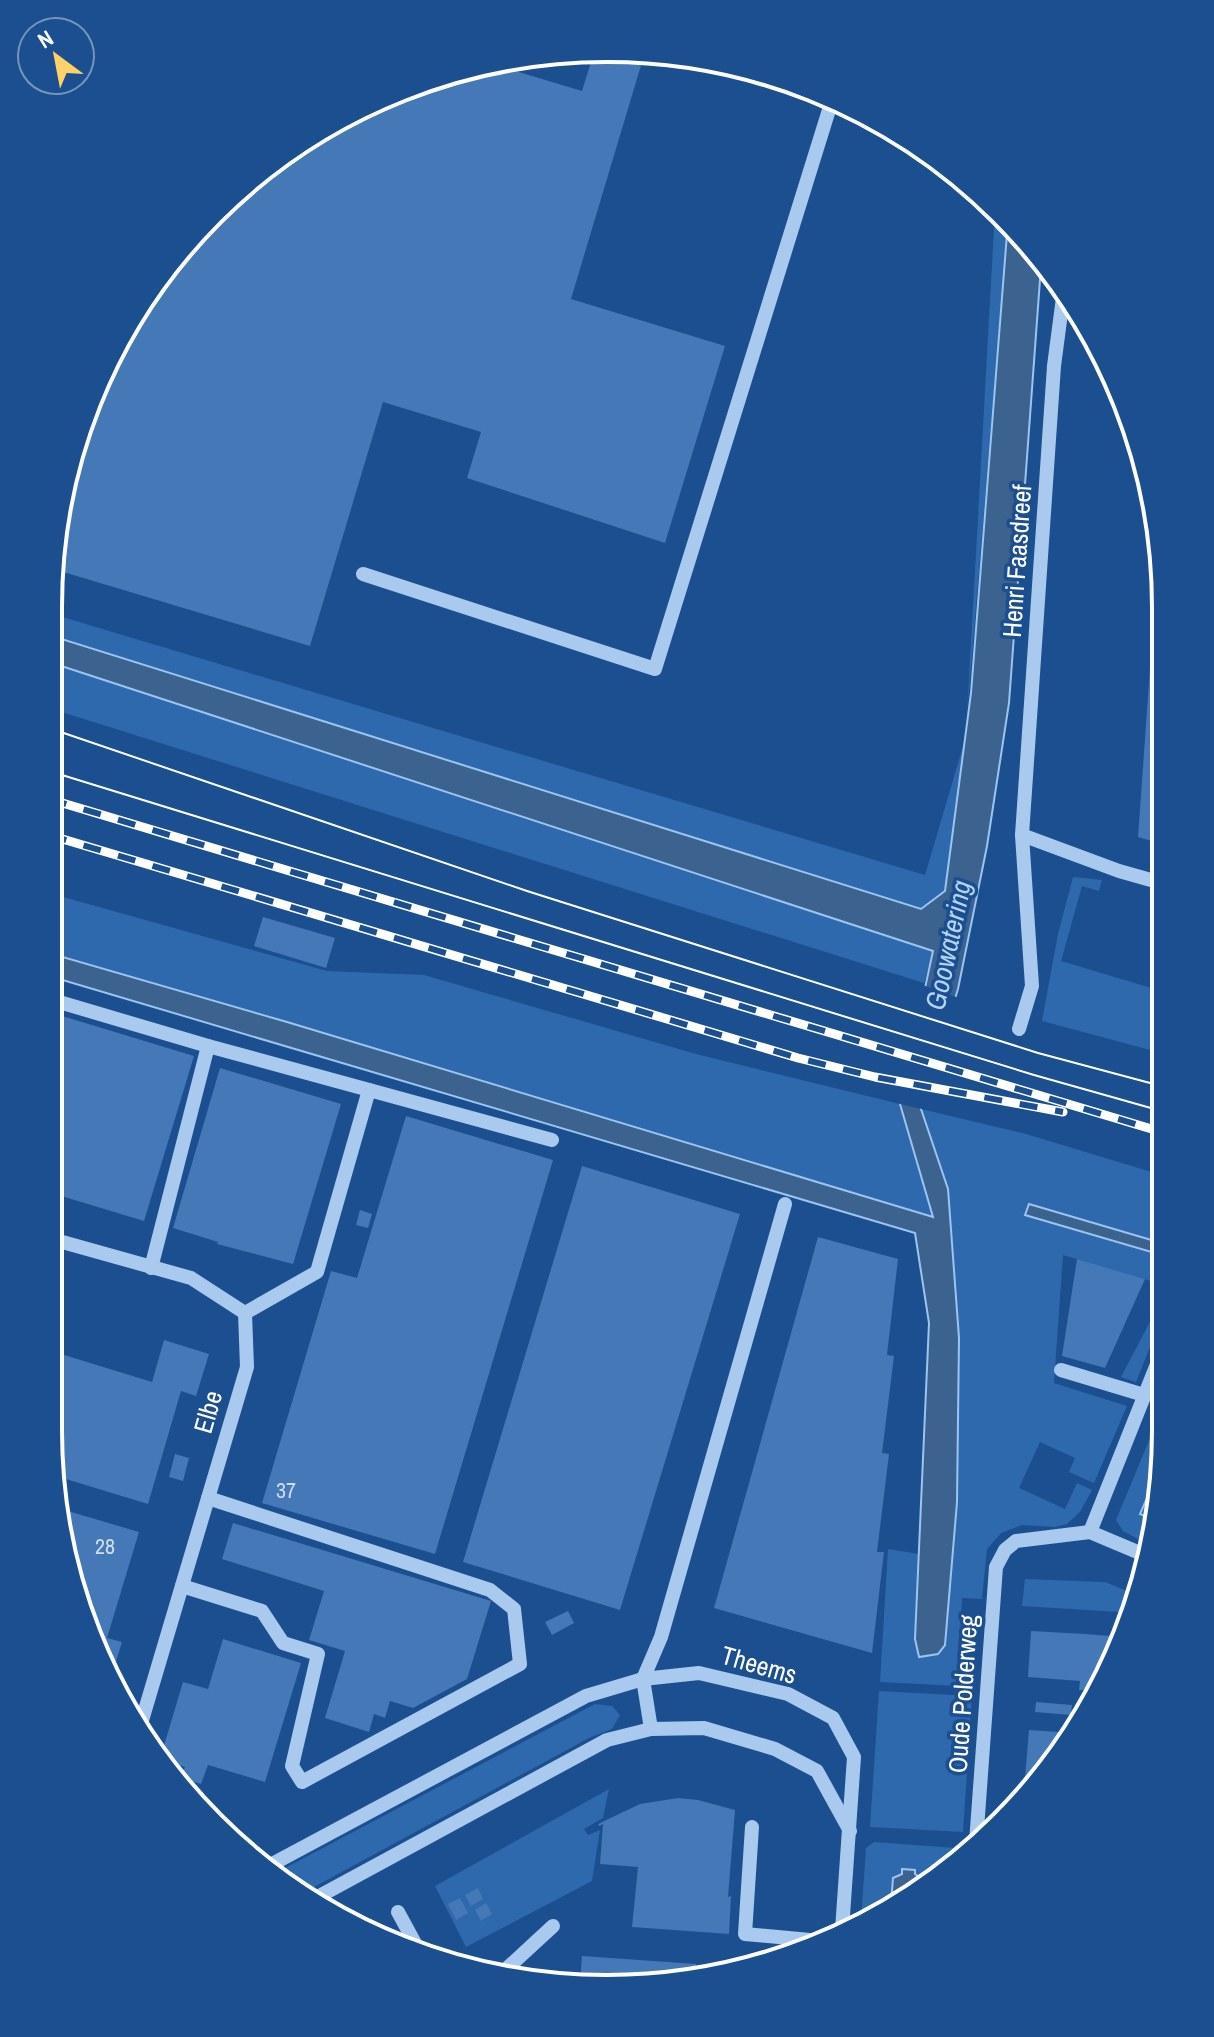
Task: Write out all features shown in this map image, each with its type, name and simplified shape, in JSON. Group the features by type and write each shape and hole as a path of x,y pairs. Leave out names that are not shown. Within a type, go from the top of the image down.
{"street":[{"path":"363,574 655,669 829,109"},
{"name":"Henri Faasdreef","path":"1019,1029 1032,986 1022,835 1054,366 1062,307"},
{"path":"1022,835 1152,880"},
{"path":"62,1003 552,1140"},
{"path":"151,1268 208,1046"},
{"path":"62,1242 191,1278 245,1313 317,1272 369,1090"},
{"path":"651,1729 643,1679 661,1637 785,1204"},
{"name":"Elbe","path":"143,1716 247,1367 245,1313"},
{"path":"1061,1370 1144,1395"},
{"path":"1138,1552 1090,1532 1152,1376"},
{"path":"182,1586 262,1611 283,1643 318,1654 292,1766 302,1782 520,1664 514,1609 490,1590 208,1498"},
{"name":"Oude Polderweg","path":"977,1829 996,1567 1005,1550 1016,1541 1090,1532"},
{"name":"Theems","path":"275,1862 586,1696 643,1679 699,1673 788,1694 833,1718 854,1757 843,1921"},
{"path":"322,1895 607,1740 651,1729 704,1728 775,1749 817,1771 850,1831"},
{"path":"752,1827 745,1934 801,1939"},
{"path":"398,1912 413,1939"},
{"path":"509,1966 553,1926"}],"shaded area":[{"path":"994,224 1007,237 967,715"},
{"path":"62,617 925,875 966,736 945,891 921,909 62,639"},
{"path":"62,666 933,951 924,983 62,712"},
{"path":"1073,877 1102,880 1099,891 1082,886 1061,961 1152,988 1152,1051 1042,1021 1058,934"},
{"path":"62,897 327,971 424,975 696,1054 900,1104 934,1217 287,1022 62,958"},
{"path":"921,1109 1026,1134 1152,1172 1152,1240 1030,1204 1026,1215 1152,1252 1152,1281 1063,1255 1054,1383 1127,1406 1094,1483 1069,1472 1075,1458 1040,1442 1019,1488 1065,1509 1077,1483 1092,1490 1080,1512 1067,1524 1055,1527 1022,1525 1001,1533 987,1549 982,1599 962,1598 958,1686 880,1682 888,1549 919,1554 915,1639 945,1645 957,1502 959,1338 948,1189"},
{"path":"1152,1318 1152,1342 1136,1382 1121,1377"},
{"path":"1152,1434 1148,1496 1140,1513 1145,1515 1141,1541 1123,1531 1116,1520"},
{"path":"1025,1579 1105,1582 1127,1591 1120,1612 1022,1606"},
{"path":"879,1691 972,1696 963,1832 870,1827"},
{"path":"595,1704 612,1706 620,1715 612,1729 589,1738 312,1888 284,1869"},
{"path":"609,1789 603,1818 584,1829 588,1835 600,1830 592,1881 466,1947 435,1886"},
{"path":"874,1842 956,1849 916,1878 902,1874 893,1878 892,1895 862,1912 866,1848"}],"water":[{"name":"Goowatering","path":"1007,237 1040,277 1009,703 987,846 958,989 921,1109 948,1189 959,1338 957,1502 945,1645 938,1654 919,1657 915,1639 929,1323 915,1233 62,980 62,957 933,1217 900,1104 933,951 62,666 62,639 921,909 945,891 971,693"},
{"path":"1029,1204 1152,1240 1152,1252 1025,1215"},
{"path":"1147,1497 1145,1516 1140,1514"},
{"path":"902,1869 915,1870 919,1877 892,1895 893,1878 902,1874"}],"pier":[{"path":"920,984 959,998 926,1110 896,1103"}],"building":[{"path":"591,62 642,63 571,299 725,346 665,543 467,478 481,432 383,402 310,646 63,572 72,501 81,466 103,398 118,366 135,334 175,275 248,197 304,154 335,135 398,103 432,91 513,70 582,91"},
{"path":"1152,640 1152,841 1138,837"},
{"path":"263,917 335,938 326,968 254,946"},
{"path":"62,1016 194,1056 144,1221 62,1196"},
{"path":"220,1068 341,1104 293,1264 217,1244 173,1228"},
{"path":"406,1116 553,1160 435,1554 262,1503 331,1271 357,1278"},
{"path":"582,1166 740,1214 620,1610 463,1562"},
{"path":"360,1210 372,1214 368,1228 356,1225"},
{"path":"818,1237 898,1259 887,1355 894,1356 882,1453 889,1454 877,1552 884,1552 872,1653 714,1608"},
{"path":"1077,1259 1145,1279 1105,1368 1062,1356"},
{"path":"164,1340 209,1354 196,1396 181,1391 148,1504 64,1479 62,1354 152,1382"},
{"path":"175,1454 189,1458 183,1481 169,1477"},
{"path":"68,1511 139,1532 107,1638 122,1642 115,1665 91,1605"},
{"path":"233,1523 491,1601 467,1679 413,1708 390,1701 385,1718 374,1714 369,1732 325,1718 345,1651 309,1640 324,1591 222,1559"},
{"path":"568,1611 574,1623 552,1635 545,1622"},
{"path":"1031,1631 1112,1636 1085,1690 1079,1690 1080,1681 1028,1677"},
{"path":"223,1639 301,1663 265,1782 208,1765 201,1784 190,1781 183,1772 185,1767 177,1764 164,1746 183,1682 208,1689"},
{"path":"1036,1702 1072,1705 1071,1715 1035,1712"},
{"path":"1029,1730 1061,1732 1039,1762 1025,1779"},
{"path":"678,1798 735,1810 728,1897 731,1896 729,1934 632,1927 638,1867 600,1864 603,1824 598,1824 640,1804"},
{"path":"478,1888 483,1899 471,1906 465,1895"},
{"path":"460,1898 468,1913 456,1920 448,1904"},
{"path":"486,1903 492,1914 481,1921 475,1910"},
{"path":"582,1956 696,1964 696,1967 643,1974 581,1974"}],"tram line":[{"path":"62,732 527,891 1038,1053 1152,1084"},
{"path":"62,775 1034,1075 1152,1108"}],"railway":[{"path":"62,803 1152,1129"},
{"path":"62,839 798,1058 875,1077 1063,1112"}]}
